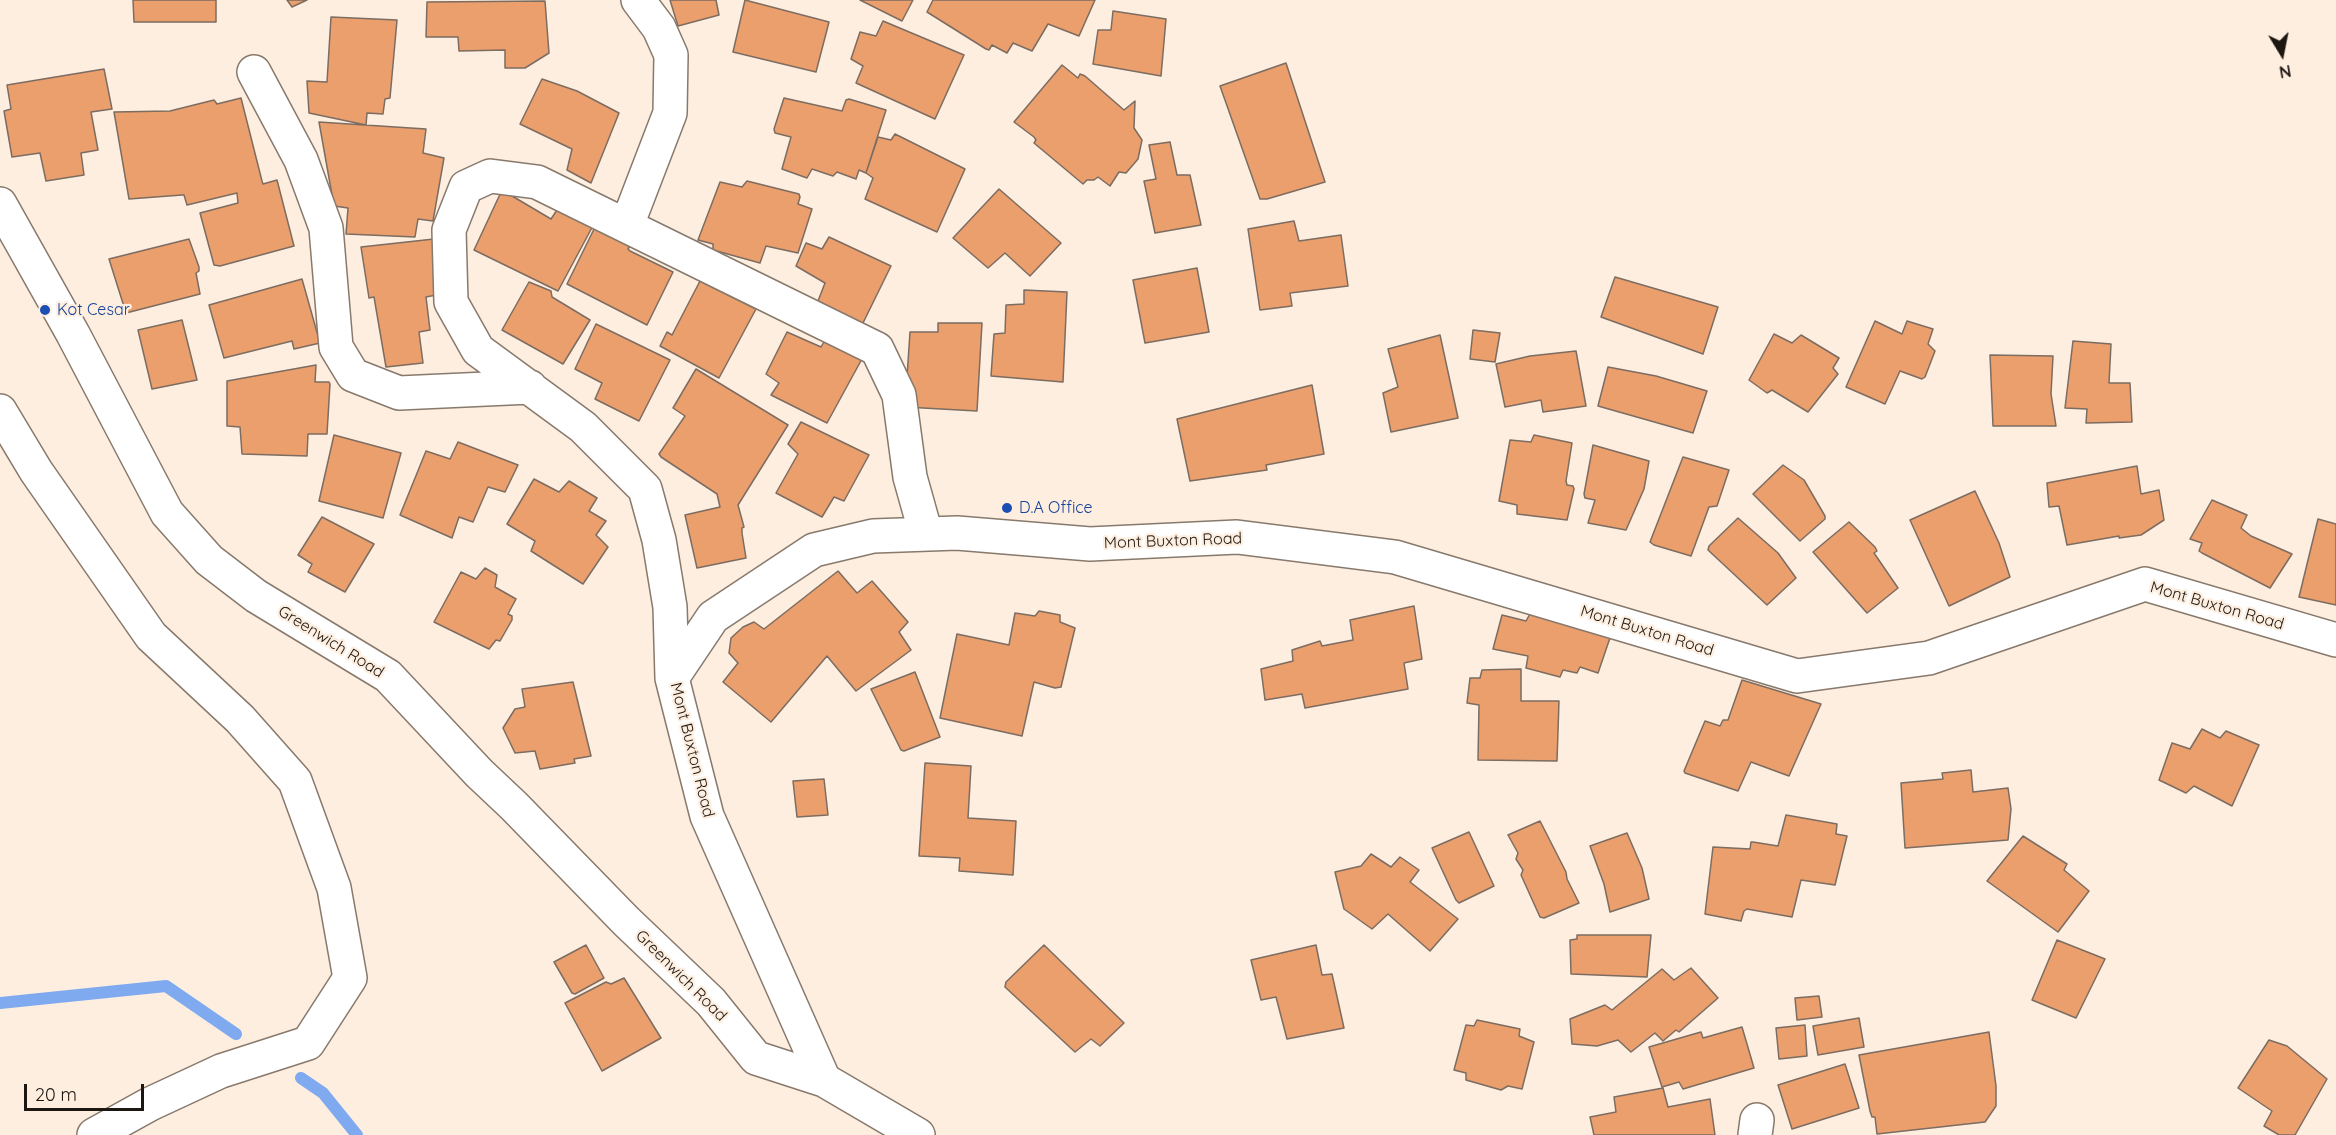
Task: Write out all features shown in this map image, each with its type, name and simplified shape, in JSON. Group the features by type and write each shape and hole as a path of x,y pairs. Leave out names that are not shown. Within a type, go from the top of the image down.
{"street":[{"path":"627,225 670,113 671,55 659,28 638,0"},
{"path":"254,72 301,160 326,228 336,347 353,375 399,393 530,387"},
{"path":"672,678 670,608 659,540 645,489 583,427 478,350 451,302 449,230 466,187 490,176 537,182 878,349 899,395 910,477 926,534"},
{"name":"Greenwich Road","path":"0,204 73,334 166,513 209,560 256,596 387,676 618,914 711,1002 756,1058 824,1080"},
{"path":"0,411 36,471 151,636 240,719 295,781 334,888 350,978 308,1043 221,1071 150,1104 94,1135"},
{"name":"Mont Buxton Road","path":"824,1080 707,816 672,678 713,617 814,550 873,536 957,533 1090,544 1238,537 1395,557 1797,676 1929,658 2145,584 2336,640"},
{"path":"824,1080 918,1135"}],"building":[{"path":"133,0 216,0 216,22 134,22"},
{"path":"287,0 307,0 292,7"},
{"path":"670,0 716,0 719,15 678,26"},
{"path":"745,0 829,22 816,72 733,52"},
{"path":"860,0 913,0 902,21"},
{"path":"933,0 1095,0 1079,36 1048,24 1032,51 1013,43 1007,53 992,45 989,50 986,49 927,12"},
{"path":"545,1 549,53 525,68 505,68 505,50 459,51 458,37 426,37 427,2"},
{"path":"1113,11 1166,19 1161,76 1093,64 1098,30 1111,30"},
{"path":"331,17 397,20 390,98 385,99 383,114 367,113 366,125 309,113 307,81 327,82"},
{"path":"883,21 964,55 935,119 856,83 863,66 851,59 860,32 876,36"},
{"path":"1286,63 1325,182 1260,199 1220,86"},
{"path":"1062,65 1078,78 1080,74 1085,76 1124,110 1135,101 1134,128 1142,140 1138,159 1126,173 1119,172 1110,186 1098,177 1094,180 1087,180 1083,184 1034,143 1036,140 1034,137 1014,122"},
{"path":"104,69 112,109 91,112 98,150 81,153 84,175 46,181 40,153 12,157 4,111 11,109 7,85"},
{"path":"542,79 577,91 619,113 591,183 567,170 572,149 520,124"},
{"path":"241,98 263,184 277,180 294,246 220,266 214,265 200,213 238,203 237,193 187,205 184,195 129,199 114,112 170,111 214,100 217,104"},
{"path":"784,98 842,111 846,100 849,99 886,110 866,173 859,170 856,179 837,172 833,176 812,169 807,178 782,169 791,137 775,133 774,129"},
{"path":"319,122 426,129 423,153 444,158 433,221 418,219 415,237 346,234 348,208 334,206"},
{"path":"895,134 965,169 937,232 865,199 873,178 866,173 878,137 891,140"},
{"path":"1170,142 1177,175 1190,175 1201,225 1155,233 1144,181 1156,179 1149,145"},
{"path":"747,181 799,194 798,204 812,209 798,253 766,246 760,263 713,250 713,244 698,240 720,182 742,187"},
{"path":"999,189 1061,243 1030,276 1005,253 988,268 953,238"},
{"path":"502,190 551,219 561,204 595,222 558,291 474,250"},
{"path":"598,221 634,239 628,249 630,251 673,272 647,325 567,284"},
{"path":"1294,221 1299,241 1341,235 1348,286 1290,293 1292,306 1260,310 1248,229"},
{"path":"829,237 891,266 862,325 818,301 825,283 796,266 806,243 822,249"},
{"path":"189,239 199,267 196,273 200,294 126,313 109,259"},
{"path":"434,239 441,294 426,297 430,330 419,332 423,363 386,367 374,297 369,298 361,247"},
{"path":"1197,268 1209,332 1145,343 1133,280"},
{"path":"1615,277 1718,307 1703,354 1601,317"},
{"path":"302,279 320,343 294,349 292,341 224,358 209,305"},
{"path":"700,281 756,309 719,378 660,346 667,332 672,335"},
{"path":"529,282 551,291 552,297 590,320 563,364 502,330"},
{"path":"1024,290 1067,292 1063,382 991,376 994,334 1005,333 1006,305 1024,304"},
{"path":"182,320 197,380 152,389 138,330"},
{"path":"1875,321 1902,334 1907,321 1933,329 1928,344 1935,351 1925,377 1922,379 1900,371 1885,404 1846,387"},
{"path":"938,323 982,323 977,411 905,407 910,332 938,332"},
{"path":"596,324 670,360 639,421 595,399 602,383 575,369"},
{"path":"1473,330 1500,333 1495,362 1470,359"},
{"path":"787,332 821,347 825,340 863,357 827,423 771,395 779,383 766,374"},
{"path":"1774,334 1792,343 1801,335 1839,358 1833,368 1838,374 1808,412 1772,390 1767,393 1749,380"},
{"path":"1440,335 1458,418 1391,432 1383,393 1398,387 1388,349"},
{"path":"2073,341 2111,344 2109,383 2130,383 2132,422 2086,423 2087,409 2065,408"},
{"path":"1576,351 1586,406 1543,412 1541,400 1505,407 1496,364 1530,356"},
{"path":"1990,355 2053,356 2051,394 2056,426 1993,426"},
{"path":"316,365 315,382 329,382 330,384 327,434 308,434 307,456 242,454 240,427 227,426 227,381"},
{"path":"1608,367 1656,376 1707,391 1693,433 1598,406"},
{"path":"696,369 788,425 738,505 744,527 742,533 746,558 697,568 685,515 720,507 717,494 659,454 685,416 673,408"},
{"path":"1312,385 1324,454 1266,465 1267,470 1190,481 1177,419"},
{"path":"801,422 869,455 844,501 834,497 822,517 776,493 798,454 788,444"},
{"path":"334,435 401,453 383,518 319,501"},
{"path":"1534,435 1572,443 1566,481 1567,485 1573,486 1574,489 1567,520 1517,514 1517,505 1499,501 1510,440 1531,442"},
{"path":"458,442 518,465 505,492 488,487 473,522 459,517 452,538 400,515 426,451 450,459"},
{"path":"1593,445 1649,461 1644,489 1626,530 1588,523 1595,500 1585,498 1584,494"},
{"path":"1683,457 1729,470 1717,506 1709,507 1691,556 1650,542"},
{"path":"1783,465 1804,480 1825,516 1825,519 1800,541 1753,494"},
{"path":"2137,466 2141,494 2159,490 2164,520 2141,535 2119,538 2119,536 2067,545 2059,506 2049,507 2047,483"},
{"path":"534,479 559,492 569,481 597,498 589,511 606,521 596,535 608,547 583,584 531,551 535,541 507,524"},
{"path":"1975,491 1999,543 2010,577 1949,606 1910,520"},
{"path":"2212,500 2247,515 2241,528 2251,536 2292,554 2270,588 2202,553 2199,551 2202,543 2190,539"},
{"path":"322,517 374,544 345,592 308,572 312,564 298,555"},
{"path":"1738,518 1778,553 1796,578 1767,605 1708,550 1709,546"},
{"path":"2318,519 2336,524 2336,605 2299,597"},
{"path":"1849,522 1875,547 1877,551 1874,553 1898,588 1867,613 1813,552"},
{"path":"485,568 497,575 495,587 516,599 508,614 512,616 512,620 500,641 496,640 489,649 434,622 461,572 476,579"},
{"path":"838,571 857,593 872,581 908,622 899,632 911,650 856,691 827,656 771,722 723,682 738,663 729,653 731,638 743,627 754,622 764,629"},
{"path":"1414,606 1422,659 1404,663 1408,689 1305,708 1302,694 1265,700 1261,669 1293,661 1292,650 1320,641 1322,646 1353,640 1350,620"},
{"path":"1039,611 1060,615 1060,622 1075,628 1061,687 1055,688 1034,682 1022,736 940,718 957,634 1009,645 1015,613 1035,616"},
{"path":"1531,612 1611,635 1598,673 1580,667 1577,673 1563,670 1560,677 1526,668 1528,656 1493,649 1502,615 1526,621"},
{"path":"1521,669 1521,701 1559,701 1557,761 1478,760 1479,705 1467,703 1470,678 1480,678 1482,670"},
{"path":"915,672 940,737 904,751 901,750 871,689"},
{"path":"1742,680 1821,704 1789,776 1751,762 1738,791 1684,771 1705,721 1720,726 1723,720 1728,720"},
{"path":"573,682 591,756 574,759 575,763 540,769 535,751 515,753 503,728 515,709 525,707 522,689"},
{"path":"2202,729 2220,738 2226,731 2259,745 2232,806 2194,786 2186,793 2159,780 2172,743 2190,749"},
{"path":"925,763 971,766 968,818 1016,821 1013,875 959,871 960,858 919,856"},
{"path":"1971,770 1973,792 2008,788 2011,809 2008,840 1905,848 1901,783 1943,779 1942,773"},
{"path":"824,779 828,815 797,817 793,781"},
{"path":"1786,815 1837,824 1836,834 1847,836 1835,885 1801,880 1792,917 1747,909 1741,921 1705,914 1713,847 1750,849 1751,842 1778,846"},
{"path":"1540,821 1579,903 1544,918 1540,917 1521,875 1523,870 1516,859 1518,853 1508,835"},
{"path":"1469,832 1494,886 1459,903 1432,848"},
{"path":"1627,833 1642,868 1649,899 1610,912 1604,884 1590,846"},
{"path":"2023,836 2067,864 2064,870 2089,891 2058,932 1987,881"},
{"path":"1371,854 1391,867 1400,857 1419,870 1410,882 1458,919 1430,951 1388,914 1372,929 1344,909 1335,872 1361,866"},
{"path":"1577,935 1651,935 1647,977 1571,974 1570,940 1577,939"},
{"path":"2057,940 2105,959 2076,1018 2032,1000"},
{"path":"586,945 604,978 575,994 572,993 554,962"},
{"path":"1044,945 1124,1023 1100,1046 1091,1039 1075,1052 1005,987 1006,982"},
{"path":"1316,945 1322,975 1332,974 1344,1028 1287,1039 1276,997 1261,1000 1251,960"},
{"path":"1691,968 1718,998 1679,1032 1676,1030 1663,1041 1655,1033 1631,1052 1618,1040 1597,1046 1572,1044 1570,1019 1605,1005 1612,1010 1662,969 1674,980"},
{"path":"624,978 661,1038 602,1071 565,1003 606,982 611,984"},
{"path":"1819,996 1822,1017 1797,1020 1795,998"},
{"path":"1859,1018 1864,1047 1818,1055 1813,1026"},
{"path":"1477,1020 1520,1029 1519,1036 1534,1042 1522,1089 1508,1086 1501,1090 1466,1080 1466,1073 1454,1070 1466,1025 1474,1026"},
{"path":"1805,1025 1807,1056 1779,1059 1776,1028"},
{"path":"1742,1027 1754,1068 1683,1089 1679,1082 1662,1087 1649,1047 1701,1032 1703,1038"},
{"path":"1989,1032 1996,1086 1996,1106 1985,1122 1877,1134 1875,1117 1872,1117 1870,1111 1859,1055"},
{"path":"2269,1040 2287,1046 2327,1079 2295,1135 2279,1135 2264,1126 2272,1111 2238,1088"},
{"path":"1845,1064 1859,1108 1792,1129 1778,1085"},
{"path":"1663,1088 1668,1107 1710,1099 1715,1135 1594,1135 1590,1117 1616,1112 1614,1097"}],"waterway":[{"path":"0,1003 166,986 236,1034"},
{"path":"301,1078 323,1093 357,1135"}],"place":[{"name":"Kot Cesar","path":"45,310"},
{"name":"D.A Office","path":"1007,508"}]}
